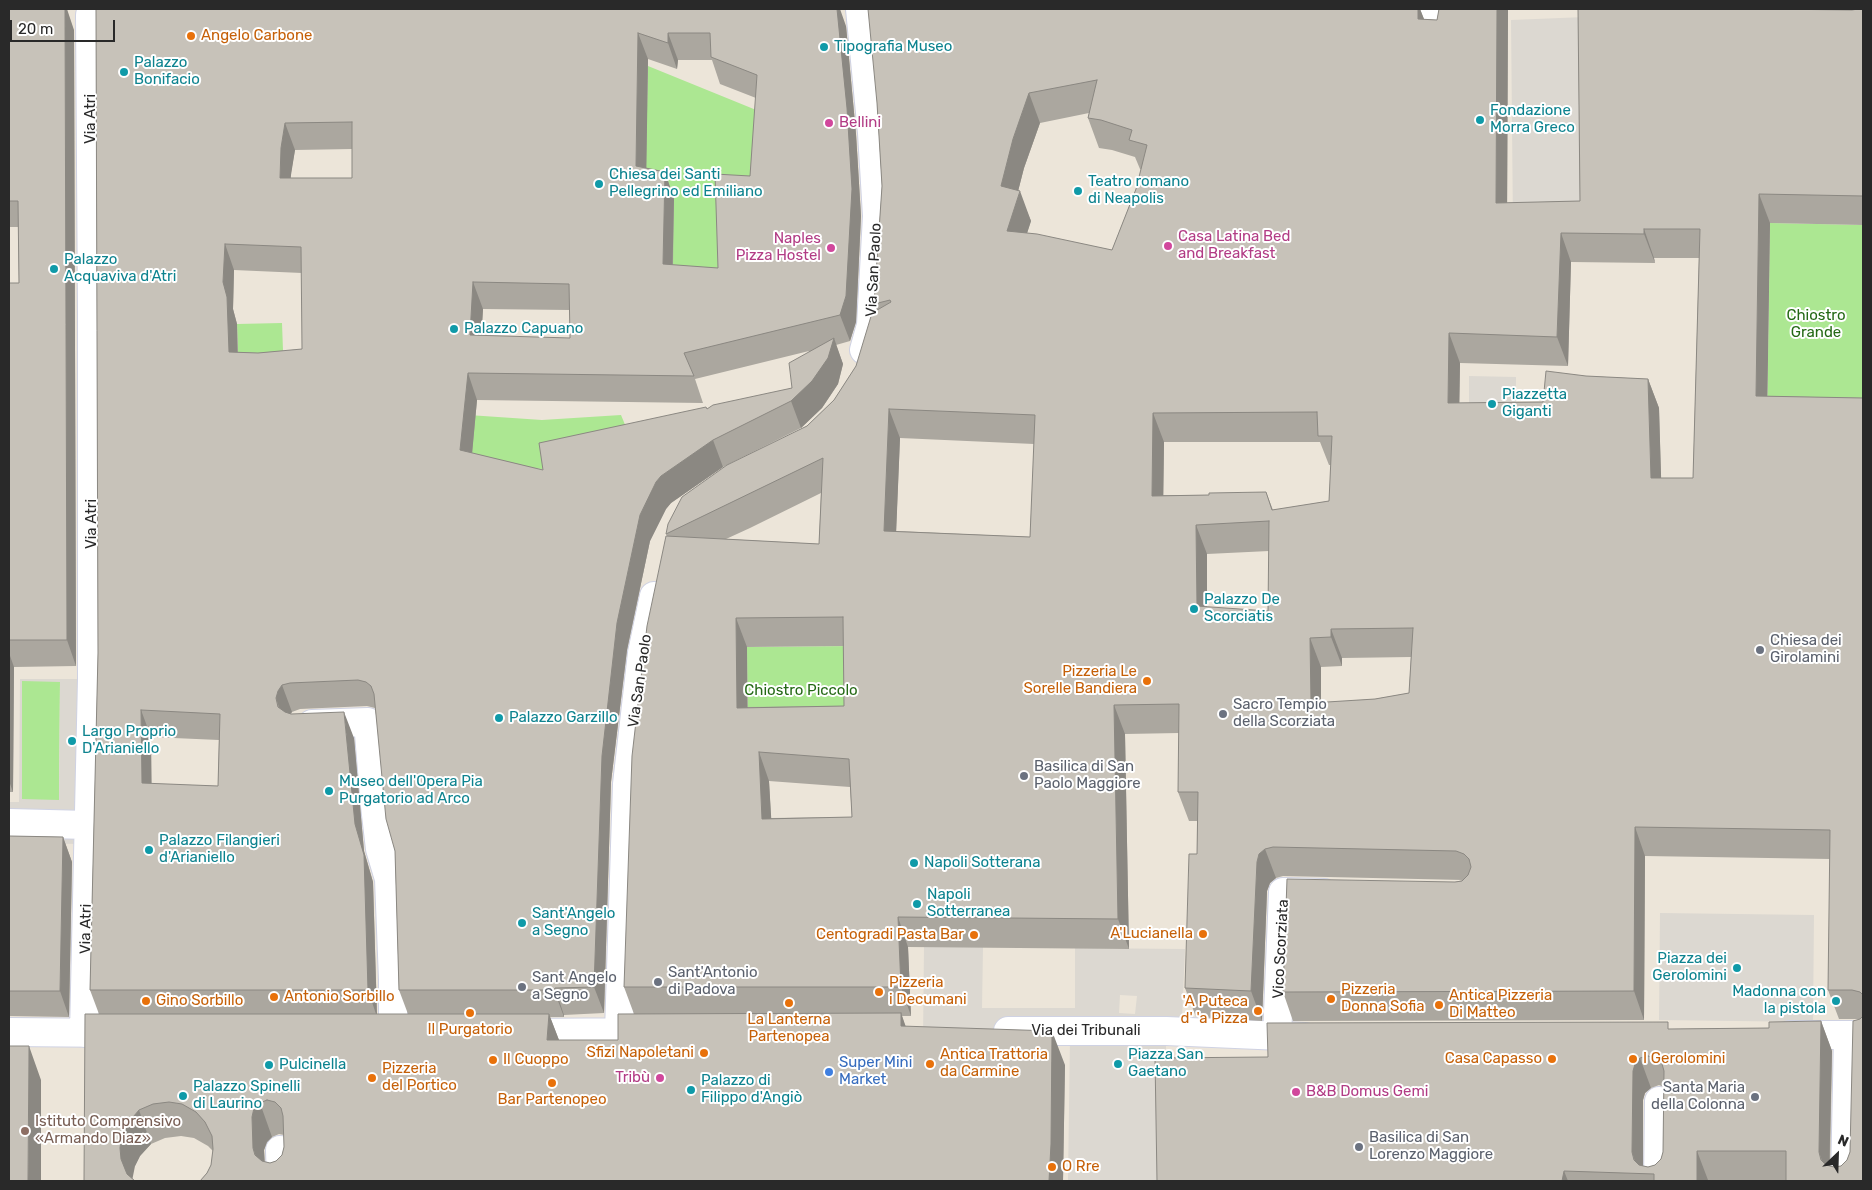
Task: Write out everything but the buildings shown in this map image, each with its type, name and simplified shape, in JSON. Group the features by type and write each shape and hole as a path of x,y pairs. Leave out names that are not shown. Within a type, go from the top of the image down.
{"street":[{"name":"Via San Paolo","path":"857,372 871,325 877,216 872,133 869,9"},
{"name":"Via Atri","path":"63,14 100,15 92,307 92,669 84,1033"},
{"path":"1365,14 1446,15"},
{"name":"Via San Paolo","path":"619,1032 627,784 642,653 659,568"},
{"path":"300,725 368,722 380,849 389,879 393,1033"},
{"path":"9,823 88,825"},
{"name":"Vico Scorziata","path":"1277,1037 1283,892 1350,893"},
{"name":"Via dei Tribunali","path":"982,1031 1166,1031 1277,1037 1334,1037"},
{"path":"9,1032 142,1033"},
{"path":"498,1033 678,1032"},
{"path":"364,1033 422,1033"},
{"path":"1769,1035 1856,1035 1845,1181"},
{"path":"1658,1181 1659,1101"},
{"path":"280,1150 281,1181"}],"green space":[{"path":"648,66 766,114 727,292 672,291 638,191 646,145"},
{"name":"Chiostro Grande","path":"1770,223 1863,225 1863,427 1767,425"},
{"path":"282,323 284,378 239,379 237,324"},
{"path":"439,413 542,420 621,415 636,451 549,470 472,460"},
{"name":"Chiostro Piccolo","path":"854,646 855,736 748,737 747,647"},
{"path":"22,681 60,681 59,800 22,800"}],"shaded area":[{"path":"1585,17 1586,225 1513,228 1511,20"},
{"name":"Piazzetta Giganti","path":"1469,376 1516,377 1516,431 1469,431"},
{"name":"Largo Proprio D'Arianiello","path":"20,679 85,679 81,844 9,843 9,802 19,802","holes":["22,681 60,682 59,800 22,799"]},
{"name":"Piazza dei Gerolomini","path":"1660,913 1814,915 1813,1022 1659,1020"},
{"name":"Piazza San Gaetano","path":"924,947 983,947 982,1008 1075,1008 1075,948 1185,949 1182,1019 1166,1040 1166,1181 1068,1181 1070,1038 923,1039","holes":["1120,995 1137,996 1135,1014 1119,1013"]}],"place":[{"name":"Angelo Carbone","path":"191,36"},
{"name":"Tipografia Museo","path":"824,47"},
{"name":"Palazzo Bonifacio","path":"124,72"},
{"name":"Fondazione Morra Greco","path":"1480,120"},
{"name":"Bellini","path":"829,123"},
{"name":"Chiesa dei Santi Pellegrino ed Emiliano","path":"599,184"},
{"name":"Teatro romano di Neapolis","path":"1078,191"},
{"name":"Casa Latina Bed and Breakfast","path":"1168,246"},
{"name":"Naples Pizza Hostel","path":"831,248"},
{"name":"Palazzo Acquaviva d'Atri","path":"54,269"},
{"name":"Palazzo Capuano","path":"454,329"},
{"name":"Piazzetta Giganti","path":"1492,404"},
{"name":"Palazzo De Scorciatis","path":"1194,609"},
{"name":"Chiesa dei Girolamini","path":"1760,650"},
{"name":"Pizzeria Le Sorelle Bandiera","path":"1147,681"},
{"name":"Sacro Tempio della Scorziata","path":"1223,714"},
{"name":"Palazzo Garzillo","path":"499,718"},
{"name":"Largo Proprio D'Arianiello","path":"72,741"},
{"name":"Basilica di San Paolo Maggiore","path":"1024,776"},
{"name":"Museo dell'Opera Pia Purgatorio ad Arco","path":"329,791"},
{"name":"Palazzo Filangieri d'Arianiello","path":"149,850"},
{"name":"Napoli Sotterana","path":"914,863"},
{"name":"Napoli Sotterranea","path":"917,904"},
{"name":"Sant'Angelo a Segno","path":"522,923"},
{"name":"A'Lucianella","path":"1203,934"},
{"name":"Centogradi Pasta Bar","path":"974,935"},
{"name":"Piazza dei Gerolomini","path":"1737,968"},
{"name":"Sant'Antonio di Padova","path":"658,982"},
{"name":"Sant Angelo a Segno","path":"522,987"},
{"name":"Pizzeria i Decumani","path":"879,992"},
{"name":"Antonio Sorbillo","path":"274,997"},
{"name":"Pizzeria Donna Sofia","path":"1331,999"},
{"name":"Gino Sorbillo","path":"146,1001"},
{"name":"Madonna con la pistola","path":"1836,1001"},
{"name":"La Lanterna Partenopea","path":"789,1003"},
{"name":"Antica Pizzeria Di Matteo","path":"1439,1005"},
{"name":"'A Puteca d' 'a Pizza","path":"1258,1011"},
{"name":"Il Purgatorio","path":"470,1013"},
{"name":"Sfizi Napoletani","path":"704,1053"},
{"name":"Casa Capasso","path":"1552,1059"},
{"name":"I Gerolomini","path":"1633,1059"},
{"name":"Il Cuoppo","path":"493,1060"},
{"name":"Antica Trattoria da Carmine","path":"930,1064"},
{"name":"Piazza San Gaetano","path":"1118,1064"},
{"name":"Pulcinella","path":"269,1065"},
{"name":"Super Mini Market","path":"829,1072"},
{"name":"Pizzeria del Portico","path":"372,1078"},
{"name":"Tribù","path":"660,1078"},
{"name":"Bar Partenopeo","path":"552,1083"},
{"name":"Palazzo di Filippo d'Angiò","path":"691,1090"},
{"name":"B&B Domus Gemi","path":"1296,1092"},
{"name":"Palazzo Spinelli di Laurino","path":"183,1096"},
{"name":"Santa Maria della Colonna","path":"1755,1097"},
{"name":"Istituto Comprensivo «Armando Diaz»","path":"25,1131"},
{"name":"Basilica di San Lorenzo Maggiore","path":"1359,1147"},
{"name":"O Rre","path":"1052,1167"}]}
